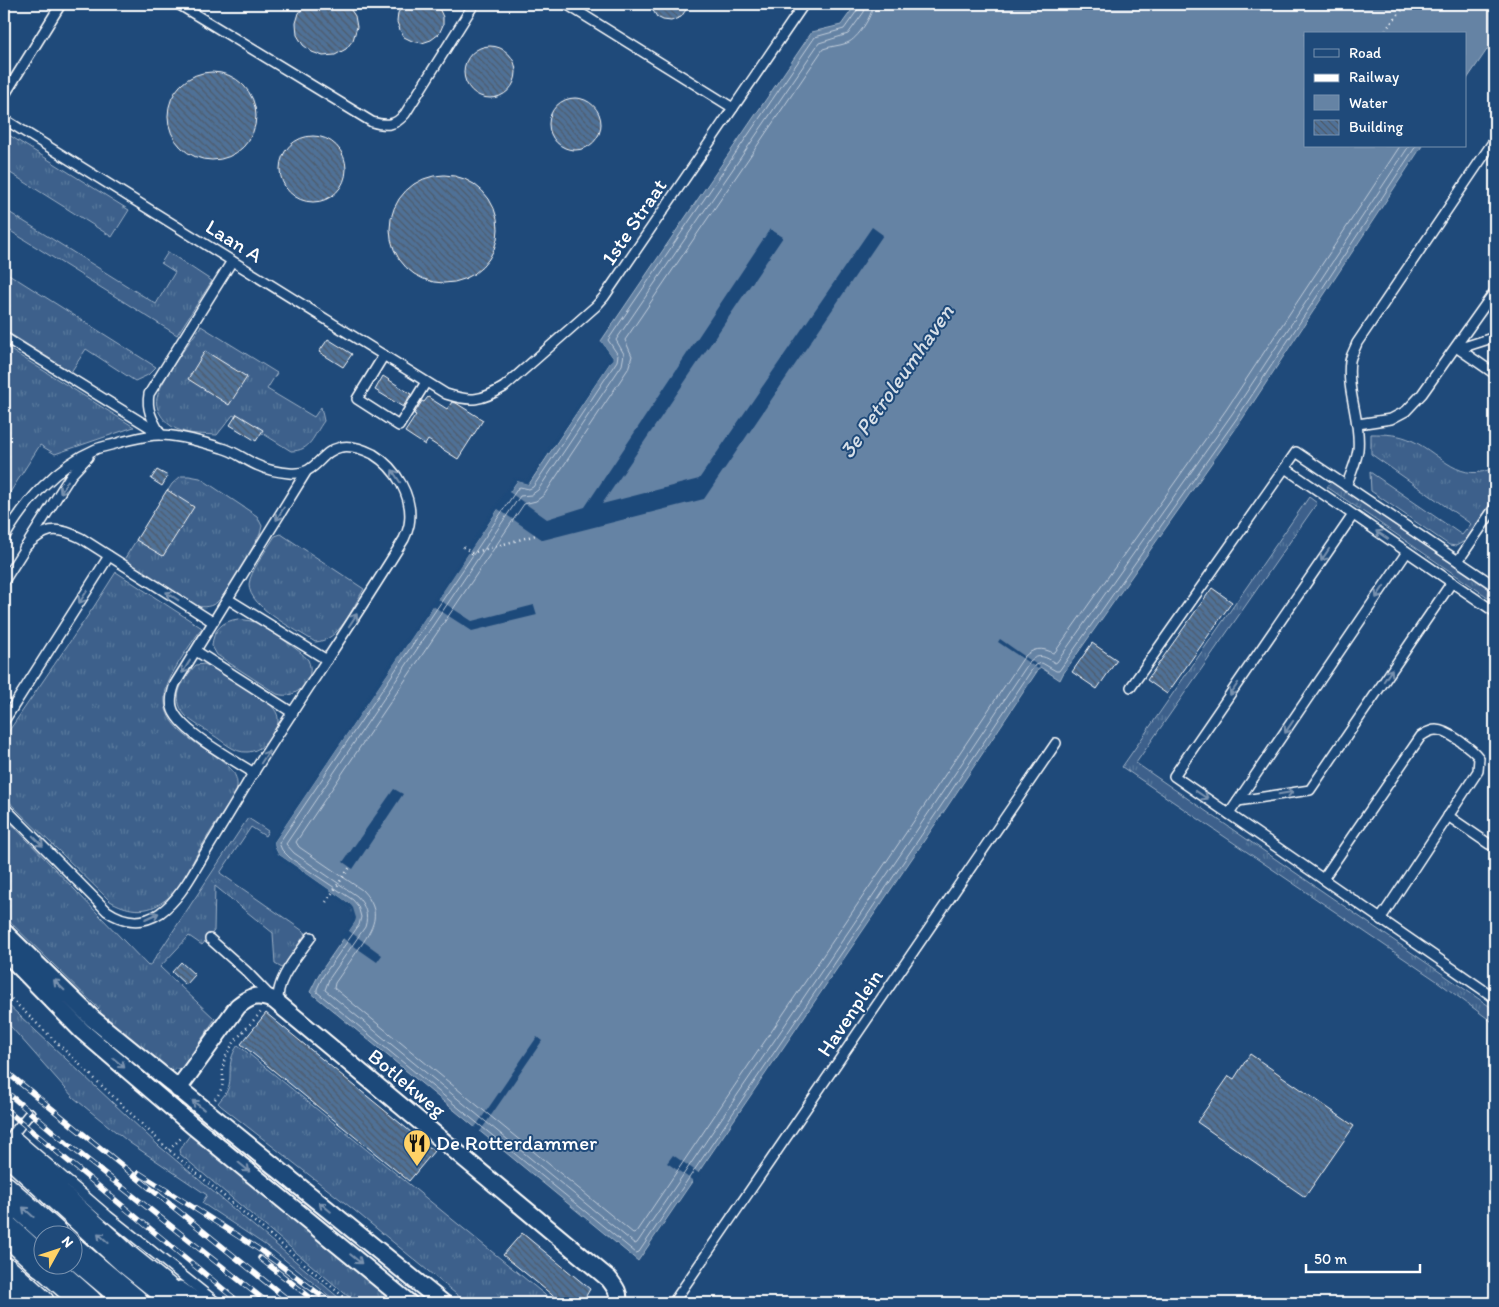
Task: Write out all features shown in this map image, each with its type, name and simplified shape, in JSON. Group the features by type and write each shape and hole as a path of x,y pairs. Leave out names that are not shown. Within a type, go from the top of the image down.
{"highway":[{"path":"4,1148 124,1258 171,1286"},
{"path":"4,1190 42,1224"},
{"path":"4,1228 32,1254"},
{"path":"82,1259 134,1303"},
{"path":"4,1272 40,1303"},
{"path":"55,1274 88,1303"}],"street":[{"path":"4,932 88,1025 178,1089 443,1303"},
{"path":"4,951 88,1025 193,1126 409,1303"},
{"path":"178,1089 238,1006 248,998 262,996 275,1001"},
{"name":"Botlekweg","path":"275,1001 609,1280 619,1296 618,1303"}],"lane":[{"path":"4,96 61,4"},
{"path":"178,4 372,122 382,125 399,122 474,4"},
{"path":"566,4 733,108"},
{"name":"1ste Straat","path":"446,394 463,399 478,400 504,388 596,306 804,4"},
{"name":"Laan A","path":"4,118 446,394"},
{"path":"1346,486 1355,464 1358,448 1358,424 1350,376 1350,360 1357,343 1495,139"},
{"path":"161,435 149,413 147,402 149,394 232,261"},
{"path":"1358,424 1391,419 1406,410 1422,394 1495,291"},
{"path":"4,336 161,435"},
{"path":"1456,347 1468,346 1495,337"},
{"path":"1456,347 1495,374"},
{"path":"384,356 357,400 399,426 426,382"},
{"path":"4,538 15,519 38,492 63,468 95,450 139,437 161,435 191,439 225,448 259,466 288,473 306,472"},
{"path":"4,807 107,911 118,918 128,921 141,921 151,918 161,912 176,898 404,539 409,524 409,509 405,492 389,466 368,451 352,446 340,447 330,451 306,472 175,684 171,695 172,708 188,730 254,773"},
{"path":"4,581 71,475 95,450"},
{"path":"1131,687 1296,452 1495,586"},
{"path":"1285,468 1495,612"},
{"path":"1458,561 1495,507"},
{"path":"1353,514 1174,776 1495,998"},
{"path":"24,548 45,531 54,529 66,531 81,538 213,622"},
{"path":"1229,814 1407,552"},
{"path":"4,721 109,556"},
{"path":"1238,801 1310,790 1452,582"},
{"path":"228,599 327,660"},
{"path":"196,651 293,713"},
{"path":"1324,879 1421,736 1428,731 1444,731 1474,751 1479,758 1478,771 1381,918"},
{"name":"Havenplein","path":"673,1303 1056,743"},
{"path":"1448,816 1489,844 1495,846"},
{"path":"210,939 251,975 275,1001 278,998 278,990 281,984 311,937"},
{"path":"30,1113 13,1134 108,1216 217,1303"},
{"path":"171,1286 205,1303"}],"path":[{"path":"1384,32 1407,4"},
{"path":"463,547 472,553 536,535"},
{"path":"326,902 350,867"},
{"path":"4,992 169,1150 351,1303"},
{"path":"205,1111 222,1089 224,1079 223,1068 228,1051 275,1001"},
{"path":"169,1150 193,1126"}],"green space":[{"path":"4,132 129,210 112,237 4,169"},
{"path":"4,209 156,304 175,272 161,263 168,252 212,281 177,335 4,227"},
{"path":"4,271 156,367 148,375 135,381 86,349 71,372 4,330"},
{"path":"201,326 277,373 267,389 314,417 321,407 324,421 311,442 303,448 291,451 233,415 217,435 183,432 166,422 157,408 157,398 164,381 176,361"},
{"path":"4,346 134,427 55,454 40,445 4,502"},
{"path":"1371,434 1392,435 1408,439 1461,470 1483,472 1495,467 1495,498 1465,541 1456,546 1449,545 1371,491 1370,472 1462,535 1471,524 1371,454"},
{"path":"181,476 200,478 257,516 262,526 260,534 240,570 221,598 213,605 193,606 123,561 172,484"},
{"path":"1331,482 1495,593 1495,602 1327,487"},
{"path":"1309,497 1317,503 1136,763 1495,1010 1495,1024 1437,981 1122,767"},
{"path":"281,534 364,589 350,614 338,630 324,640 315,642 273,616 254,598 250,589 250,579 258,563 275,536"},
{"path":"116,572 202,628 180,661 166,688 165,696 168,713 177,727 190,739 219,758 231,769 237,781 235,795 174,892 161,903 142,910 122,907 110,901 12,805 4,791 4,738"},
{"path":"238,619 252,621 259,625 299,651 308,660 310,674 307,681 298,691 292,694 277,694 217,655 212,646 216,631 223,624"},
{"path":"204,664 271,705 275,710 278,717 278,725 272,736 263,746 247,752 238,751 185,715 179,702 178,695 180,689 196,665"},
{"path":"4,816 148,966 152,963 248,818 268,831 265,836 251,827 220,873 306,933 282,968 275,964 273,933 215,886 214,931 202,945 189,936 160,967 215,1019 185,1064 181,1068 170,1071 99,1014 101,1011 4,916"},
{"path":"4,1001 159,1146 345,1303 338,1303 274,1251 202,1203 207,1195 130,1143 73,1097 4,1019"},
{"path":"238,1045 555,1303 467,1303 354,1210 221,1106 218,1103 229,1087 231,1059"},
{"path":"193,1131 397,1303 356,1303 180,1154 179,1150"}],"water":[{"name":"3e Petroleumhaven","path":"856,4 1495,4 1495,38 1466,81 1466,32 1304,32 1304,148 1421,148 1241,421 1060,680 1040,667 638,1261 310,992 319,974 355,922 350,904 278,854 274,842 517,481 529,484 613,358 601,341 812,32 841,25"}],"pier":[{"path":"872,227 883,235 704,499 543,540 498,509 438,599 472,621 534,605 537,615 472,631 433,606 274,842 278,854 350,904 356,918 349,931 382,955 377,962 341,937 346,930 348,931 347,929 353,921 351,909 276,856 272,849 272,841 514,479 527,481 610,358 600,344 601,341 613,358 528,484 517,481 509,492 547,519 585,507 770,229 783,237 602,504 699,479"},
{"path":"1000,639 1040,667 1038,669 998,642"},
{"path":"394,789 403,794 353,869 343,862"},
{"path":"537,1037 542,1041 479,1133 474,1129"},
{"path":"673,1155 700,1174 695,1182 667,1163"}],"building":[{"path":"306,4 347,4 355,16 357,27 353,40 346,49 335,55 323,56 312,52 303,45 297,35 296,23 299,13"},
{"path":"403,4 437,4 443,17 443,25 439,34 431,40 422,43 404,37 397,22 398,13"},
{"path":"649,4 690,4 681,17 671,21 657,17"},
{"path":"490,46 500,48 508,54 514,62 516,72 514,82 508,90 500,96 490,98 480,96 472,90 466,82 464,72 466,62 472,54 480,48"},
{"path":"212,72 229,75 237,79 249,91 253,99 256,116 253,133 249,141 237,153 229,157 212,160 195,157 187,153 175,141 171,133 168,116 171,99 175,91 187,79 195,75"},
{"path":"570,98 580,98 594,105 601,119 601,129 594,143 580,150 570,150 560,146 553,139 549,129 549,119 553,109 560,102"},
{"path":"313,136 326,139 336,146 343,156 346,169 343,182 336,192 326,199 313,202 300,199 290,192 283,182 280,169 283,156 290,146 300,139"},
{"path":"444,175 465,179 483,190 494,208 498,229 494,250 483,268 465,279 444,283 423,279 405,268 394,250 390,229 394,208 405,190 423,179"},
{"path":"328,339 352,354 343,367 319,352"},
{"path":"205,351 247,377 229,405 188,379"},
{"path":"383,376 411,394 403,407 375,390"},
{"path":"428,397 447,409 452,402 456,403 483,420 458,459 428,440 425,445 405,432 422,401 424,402"},
{"path":"237,414 263,430 256,441 230,425"},
{"path":"157,470 168,476 162,486 151,479"},
{"path":"167,490 194,507 163,556 136,540"},
{"path":"1212,588 1232,602 1167,694 1147,680"},
{"path":"1092,643 1117,660 1097,689 1072,672"},
{"path":"181,962 195,975 186,985 172,972"},
{"path":"266,1013 434,1151 409,1181 241,1044"},
{"path":"1250,1054 1354,1126 1305,1197 1197,1122 1229,1076 1234,1079"},
{"path":"522,1233 590,1289 582,1303 562,1303 503,1255"}],"railway":[{"path":"4,1070 292,1303"},
{"path":"4,1090 70,1146 268,1303"},
{"path":"4,1108 240,1303"},
{"path":"139,1173 260,1250 331,1303"},
{"path":"260,1258 317,1303"}],"place":[{"name":"De Rotterdammer","path":"417,1167"}]}
